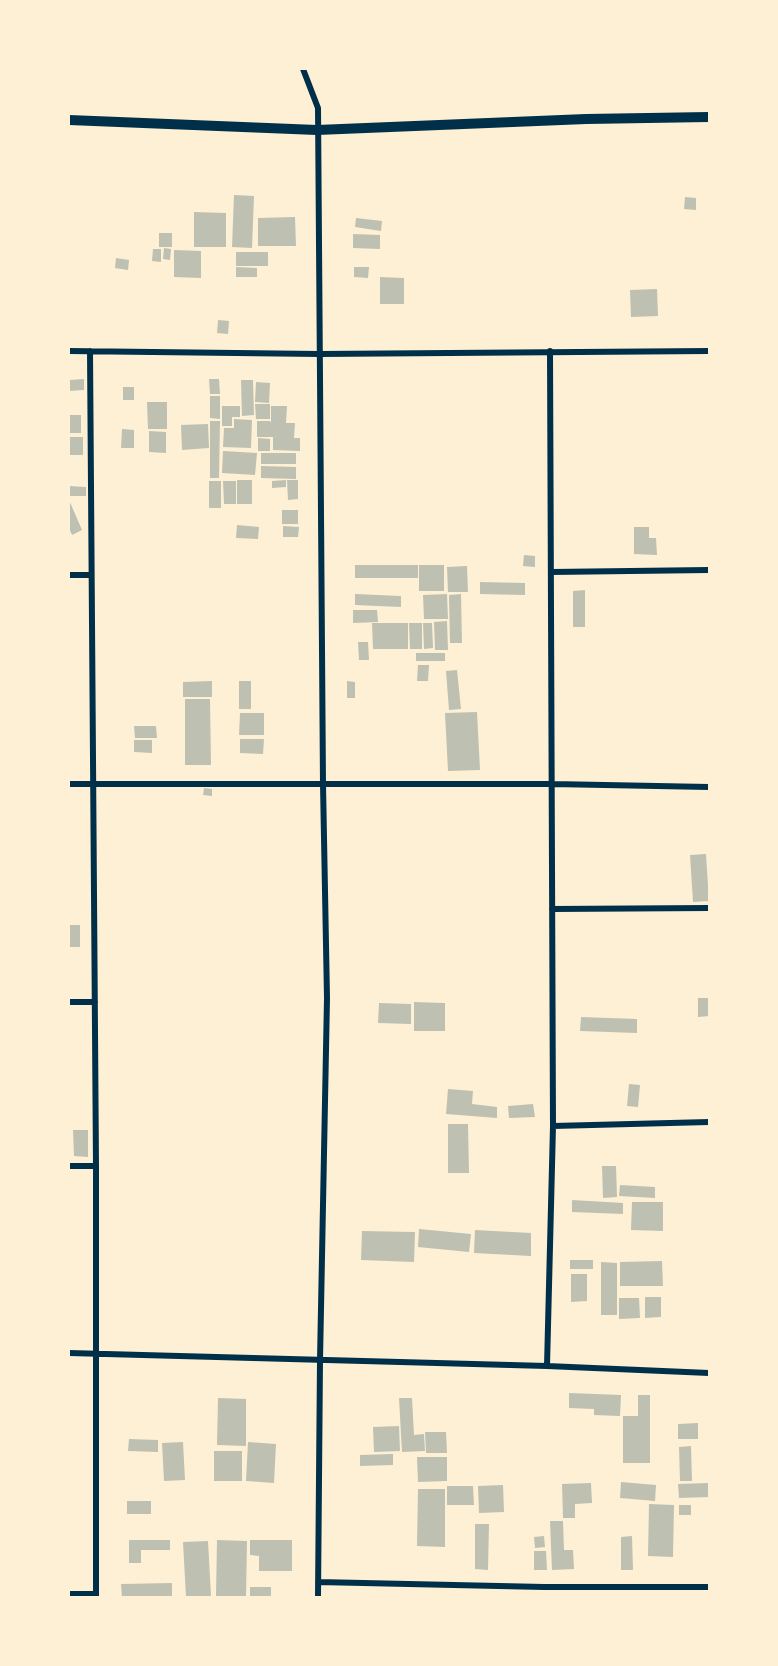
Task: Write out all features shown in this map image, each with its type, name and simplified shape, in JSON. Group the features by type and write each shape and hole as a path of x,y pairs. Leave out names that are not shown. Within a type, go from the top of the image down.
{"street":[{"path":"303,69 318,108 322,784 327,998 318,1597"},
{"path":"69,120 317,130 586,119 709,117"},
{"path":"69,351 319,354 709,351"},
{"path":"69,1594 96,1596 96,1166 90,351"},
{"path":"547,1366 553,1126 550,351"},
{"path":"551,572 709,570"},
{"path":"69,575 91,575"},
{"path":"69,784 552,784 709,787"},
{"path":"552,909 709,908"},
{"path":"69,1002 95,1002"},
{"path":"553,1126 709,1122"},
{"path":"69,1166 96,1166"},
{"path":"69,1353 547,1366 709,1373"},
{"path":"318,1582 544,1587 709,1587"},
{"path":"544,1587 545,1597"}],"building":[{"path":"234,195 254,196 252,248 232,247"},
{"path":"685,197 696,198 696,210 684,209"},
{"path":"194,212 226,213 226,247 194,247"},
{"path":"295,217 296,246 258,246 258,218"},
{"path":"356,218 382,221 381,231 355,227"},
{"path":"159,233 172,233 172,247 159,247"},
{"path":"353,234 380,235 380,249 353,248"},
{"path":"164,248 171,249 170,260 163,259"},
{"path":"153,249 161,249 161,262 152,261"},
{"path":"174,250 201,251 201,278 174,277"},
{"path":"236,252 268,252 268,266 236,266"},
{"path":"116,258 129,260 128,270 115,268"},
{"path":"236,267 257,268 257,277 236,277"},
{"path":"354,267 369,267 368,278 354,277"},
{"path":"380,277 404,278 404,304 380,304"},
{"path":"657,289 658,316 631,317 630,290"},
{"path":"218,320 229,321 228,334 217,333"},
{"path":"84,379 84,390 69,391 69,380"},
{"path":"209,379 219,379 220,394 210,394"},
{"path":"241,380 253,380 254,415 242,416"},
{"path":"256,382 270,383 269,403 255,402"},
{"path":"123,387 134,387 134,400 123,400"},
{"path":"210,396 220,396 220,419 210,418"},
{"path":"147,402 167,402 167,429 148,429"},
{"path":"255,404 270,404 270,419 256,419"},
{"path":"222,406 240,406 240,417 232,417 232,426 222,426"},
{"path":"271,406 287,406 286,423 295,423 294,438 300,438 300,451 273,450 273,437 257,437 257,421 270,421 271,423"},
{"path":"69,415 81,415 81,433 69,433"},
{"path":"234,419 252,420 251,448 223,447 224,428 234,428"},
{"path":"210,421 220,421 219,478 210,478"},
{"path":"208,424 209,448 182,450 181,425"},
{"path":"122,429 134,430 134,448 121,448"},
{"path":"149,431 166,432 166,453 149,452"},
{"path":"69,437 83,437 83,455 69,455"},
{"path":"258,438 270,439 270,451 258,451"},
{"path":"223,451 257,453 255,475 222,473"},
{"path":"261,453 296,453 296,464 261,464"},
{"path":"261,466 296,467 296,479 261,478"},
{"path":"237,480 252,480 252,504 237,504"},
{"path":"286,480 286,487 272,488 272,481"},
{"path":"287,480 298,480 298,499 288,500"},
{"path":"209,481 221,481 221,508 209,508"},
{"path":"223,481 236,481 236,504 224,504"},
{"path":"69,486 86,487 86,496 69,496"},
{"path":"69,500 82,530 72,535 69,528"},
{"path":"282,510 298,510 298,524 282,524"},
{"path":"237,525 259,527 258,539 236,538"},
{"path":"283,526 299,527 298,537 283,537"},
{"path":"634,527 649,527 649,538 656,538 657,555 634,554"},
{"path":"524,555 535,556 535,567 523,566"},
{"path":"355,565 418,565 418,578 355,578"},
{"path":"419,565 444,565 444,591 419,591"},
{"path":"467,566 468,592 448,592 447,567"},
{"path":"480,582 525,583 525,595 480,594"},
{"path":"585,590 585,627 573,627 573,591"},
{"path":"355,594 401,596 401,607 355,605"},
{"path":"447,594 448,619 424,619 423,595"},
{"path":"461,594 462,643 450,643 449,595"},
{"path":"353,610 377,610 378,622 353,623"},
{"path":"447,621 448,650 435,650 434,622"},
{"path":"372,623 408,623 408,649 373,649"},
{"path":"409,623 422,623 422,649 410,649"},
{"path":"423,623 432,623 433,648 424,649"},
{"path":"358,642 368,642 369,660 359,660"},
{"path":"416,653 445,653 445,661 416,661"},
{"path":"418,665 429,665 428,681 417,681"},
{"path":"457,670 461,709 449,710 446,671"},
{"path":"212,681 212,697 183,697 183,682"},
{"path":"239,681 251,681 251,709 239,709"},
{"path":"347,681 355,682 355,698 347,698"},
{"path":"185,699 210,699 211,765 185,765"},
{"path":"477,712 480,770 448,771 445,713"},
{"path":"240,713 264,713 264,735 239,735"},
{"path":"134,726 156,726 157,738 135,738"},
{"path":"240,739 264,739 263,754 240,753"},
{"path":"134,740 152,740 152,753 134,752"},
{"path":"204,788 212,789 212,796 203,795"},
{"path":"706,854 709,901 693,902 690,855"},
{"path":"69,925 80,925 80,947 69,947"},
{"path":"698,998 709,998 709,1016 698,1017"},
{"path":"414,1002 445,1003 445,1031 414,1031"},
{"path":"379,1003 411,1004 411,1024 378,1023"},
{"path":"581,1017 637,1019 637,1033 580,1031"},
{"path":"629,1084 640,1085 638,1107 627,1106"},
{"path":"448,1089 473,1091 472,1104 497,1107 497,1118 446,1114"},
{"path":"533,1104 535,1117 509,1118 508,1106"},
{"path":"448,1124 468,1124 469,1173 448,1173"},
{"path":"73,1130 88,1130 88,1157 74,1156"},
{"path":"602,1166 616,1166 617,1197 603,1198"},
{"path":"620,1185 655,1187 655,1198 619,1196"},
{"path":"572,1200 623,1203 623,1214 572,1212"},
{"path":"632,1202 663,1202 663,1231 631,1230"},
{"path":"419,1229 471,1234 469,1252 418,1247"},
{"path":"475,1230 531,1233 531,1256 474,1253"},
{"path":"362,1231 415,1232 414,1262 361,1260"},
{"path":"570,1260 593,1260 593,1269 570,1269"},
{"path":"662,1261 663,1286 620,1286 620,1262"},
{"path":"601,1262 617,1263 617,1315 601,1315"},
{"path":"571,1274 587,1274 587,1301 571,1302"},
{"path":"645,1297 661,1297 661,1317 645,1318"},
{"path":"619,1298 639,1298 640,1318 619,1319"},
{"path":"569,1393 621,1395 620,1416 594,1415 594,1409 569,1408"},
{"path":"638,1395 650,1395 650,1463 623,1463 623,1416 638,1416"},
{"path":"218,1398 246,1399 246,1446 217,1445"},
{"path":"399,1398 412,1398 414,1435 424,1434 425,1451 402,1452"},
{"path":"698,1423 698,1439 678,1439 678,1424"},
{"path":"399,1426 400,1451 374,1452 373,1427"},
{"path":"425,1432 446,1432 447,1453 426,1453"},
{"path":"129,1439 158,1440 158,1452 128,1451"},
{"path":"183,1442 185,1480 164,1481 162,1443"},
{"path":"248,1442 276,1444 274,1483 246,1481"},
{"path":"691,1446 692,1481 680,1481 679,1447"},
{"path":"214,1451 242,1451 242,1481 214,1481"},
{"path":"393,1454 393,1465 360,1466 360,1455"},
{"path":"417,1457 447,1457 447,1481 418,1482"},
{"path":"621,1482 656,1485 655,1501 620,1498"},
{"path":"591,1483 592,1503 575,1504 575,1518 563,1518 562,1484"},
{"path":"709,1483 709,1497 679,1498 678,1484"},
{"path":"503,1485 504,1512 479,1513 478,1486"},
{"path":"447,1486 473,1486 474,1505 447,1505"},
{"path":"418,1489 445,1489 445,1547 417,1546"},
{"path":"127,1501 151,1501 151,1514 127,1514"},
{"path":"649,1504 674,1505 673,1557 648,1556"},
{"path":"679,1505 691,1505 691,1515 679,1515"},
{"path":"550,1521 563,1521 564,1550 573,1550 574,1569 552,1570"},
{"path":"475,1524 489,1524 488,1570 475,1569"},
{"path":"544,1536 545,1547 535,1548 534,1537"},
{"path":"632,1536 633,1570 621,1570 621,1537"},
{"path":"129,1540 170,1540 170,1550 141,1550 141,1563 129,1563"},
{"path":"217,1540 247,1541 246,1597 216,1596"},
{"path":"250,1540 292,1540 292,1571 259,1571 259,1556 250,1555"},
{"path":"208,1541 211,1596 186,1597 183,1542"},
{"path":"534,1551 546,1551 547,1570 534,1570"},
{"path":"172,1583 172,1597 122,1597 121,1584"},
{"path":"250,1587 271,1587 271,1597 250,1597"}]}
